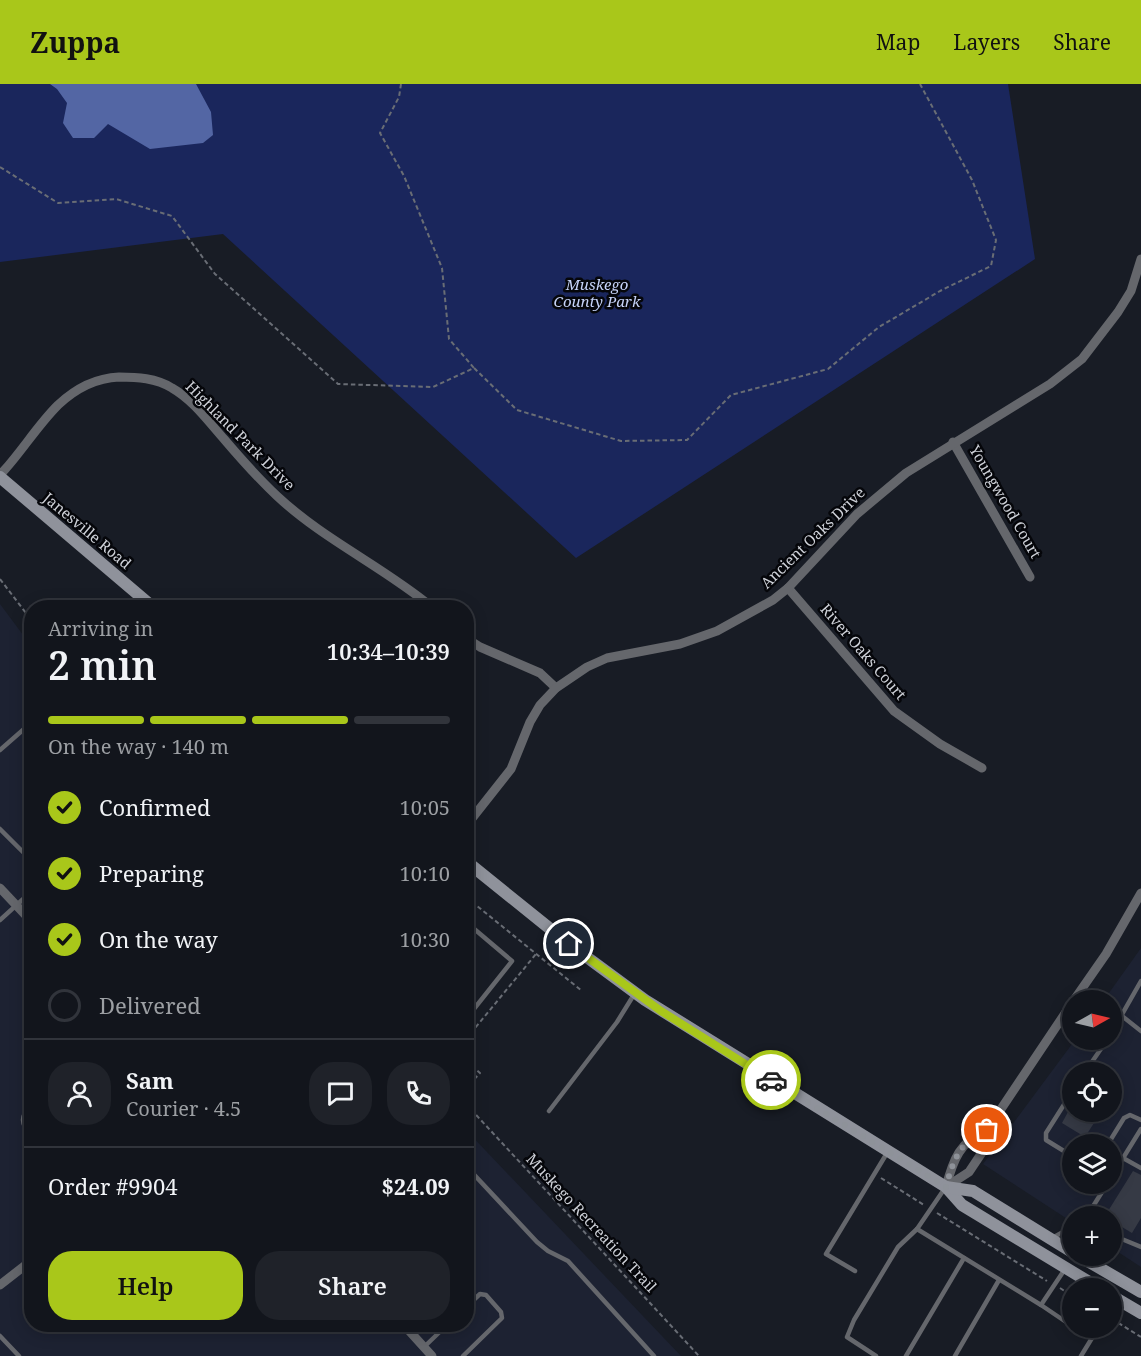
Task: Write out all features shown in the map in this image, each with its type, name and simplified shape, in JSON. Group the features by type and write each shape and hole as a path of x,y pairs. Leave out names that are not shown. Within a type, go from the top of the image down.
{"main road":[{"name":"Janesville Road","path":"0,476 145,600"},
{"path":"474,867 569,944 676,1021 946,1187 962,1205 1081,1278"},
{"path":"946,1187 973,1191 1062,1246"},
{"path":"1099,1266 1141,1292"},
{"path":"1122,1302 1141,1313"}],"street":[{"name":"Ancient Oaks Drive","path":"474,816 512,769 530,722 540,705 556,688 586,667 607,658 680,644 717,631 773,600 788,588 837,534 879,495 953,442 1050,384 1082,359 1131,291 1141,259"},
{"name":"Highland Park Drive","path":"0,476 53,410 76,390 94,382 112,378 134,377 155,381 172,388 189,401 240,458 296,512 395,578 423,600"},
{"name":"Youngwood Court","path":"953,442 1030,577"},
{"name":"River Oaks Court","path":"788,588 894,711 933,739 982,768"},
{"path":"474,643 540,673 556,688"},
{"path":"0,888 24,914"},
{"path":"1083,990 1141,893"},
{"path":"946,1187 952,1163 970,1137 987,1130 1062,1022"},
{"path":"946,1187 969,1172 987,1145 987,1130"},
{"path":"0,1285 24,1266"},
{"path":"410,1332 432,1356"}],"lane":[{"path":"0,750 24,729"},
{"path":"0,828 24,853"},
{"path":"0,920 24,898"},
{"path":"474,929 512,961 474,1009"},
{"path":"1141,981 1122,1016 1141,1031"},
{"path":"1136,991 1141,995"},
{"path":"549,1111 596,1051 635,993"},
{"path":"1062,1108 1046,1133 1046,1140 1062,1150"},
{"path":"1114,1134 1124,1118 1130,1115 1141,1120"},
{"path":"1141,1129 1123,1158 1141,1168"},
{"path":"855,1271 825,1254 889,1151"},
{"path":"474,1175 537,1242 548,1251 568,1261 654,1356"},
{"path":"876,1356 847,1337 854,1320 898,1247 917,1229 946,1187"},
{"path":"917,1229 1062,1319"},
{"path":"1049,1239 1062,1232"},
{"path":"1122,1239 1141,1247"},
{"path":"906,1356 964,1258"},
{"path":"1041,1305 1065,1269"},
{"path":"956,1356 999,1280"},
{"path":"463,1356 502,1318 501,1312 486,1294 480,1294 474,1300"},
{"path":"424,1347 440,1332"},
{"path":"0,1335 19,1356"},
{"path":"1081,1356 1092,1338"}],"path":[{"path":"401,84 399,97 380,133 404,176 442,268 449,339 474,368 517,410 621,441 687,440 731,395 828,369 879,327 940,291 991,266 996,240 972,180 920,84"},
{"path":"0,167 58,203 116,199 172,216 215,274 338,384 433,387 474,368"},
{"path":"0,579 24,610"},
{"path":"474,904 582,991"},
{"path":"474,1029 536,954"},
{"path":"474,1068 480,1073 474,1079"},
{"name":"Muskego Recreation Trail","path":"474,1113 699,1356"},
{"path":"875,1174 1062,1290"},
{"path":"1122,1325 1141,1337"}],"shaded area":[{"path":"50,84 196,84 211,112 213,135 203,143 150,149 108,124 94,138 73,138 63,123 67,103 57,89"},
{"path":"0,604 24,636 24,1332 474,1332 474,1138 681,1356 0,1356"},
{"path":"1141,948 1141,1267 1122,1255 1122,1206 1062,1206 1062,1215 983,1164 1068,1050 1122,1050 1122,990 1111,990"}],"green space":[{"name":"Muskego County Park","path":"0,84 1008,84 1035,259 576,558 223,234 0,262"}],"building":[{"path":"1095,1122 1087,1134 1080,1134 1062,1123"},
{"path":"1133,1171 1141,1175 1141,1218 1132,1233 1122,1227 1122,1206 1111,1206 1119,1194 1122,1194 1122,1189"}],"way so far":[{"path":"771,1080 946,1187 952,1163 970,1137 987,1130"}],"route":[{"path":"569,944 661,1011 771,1080"}]}
